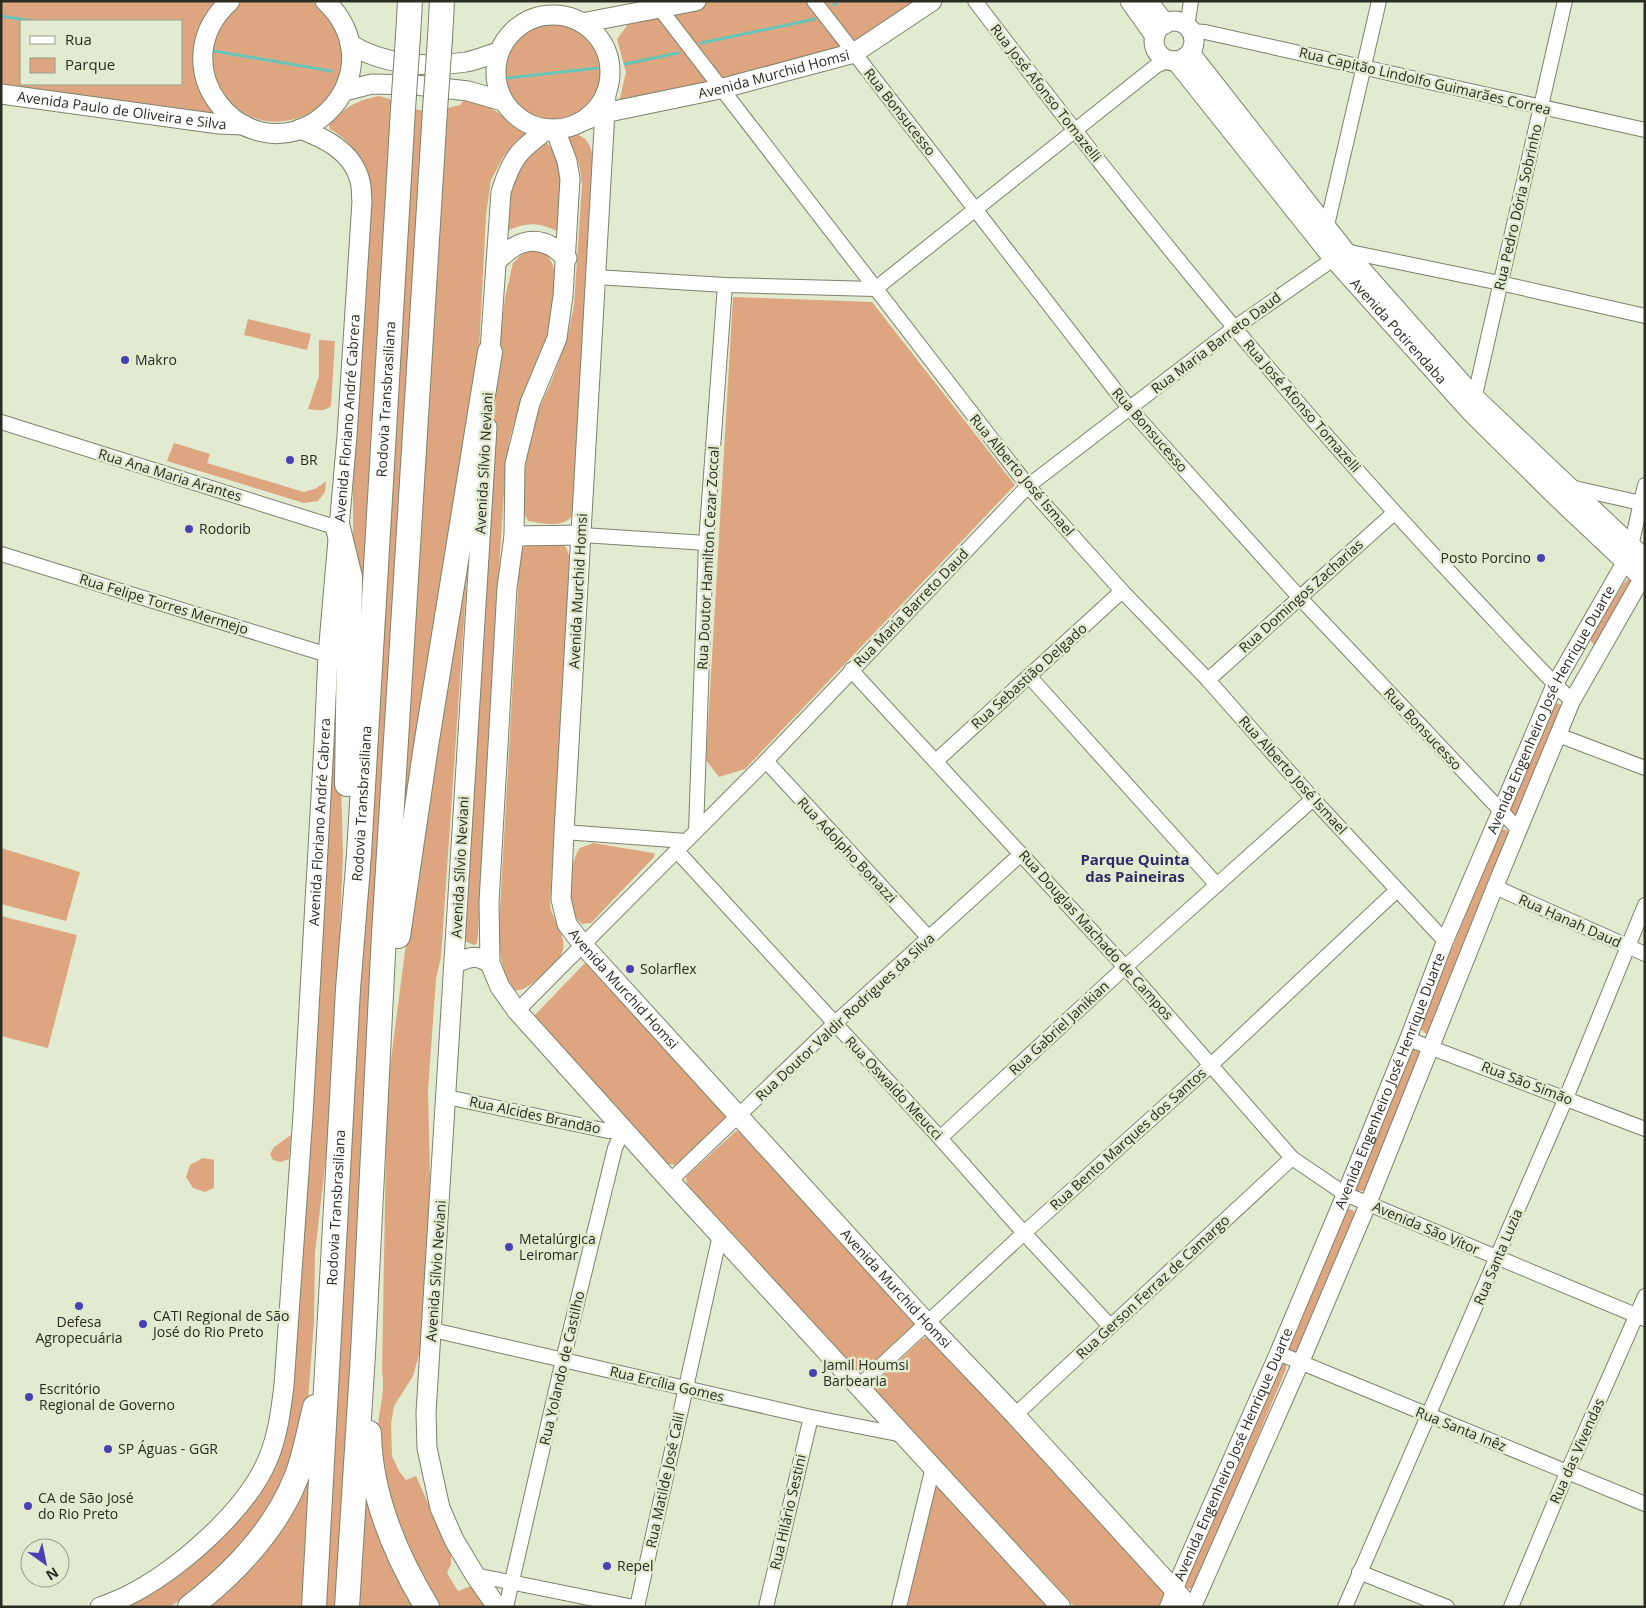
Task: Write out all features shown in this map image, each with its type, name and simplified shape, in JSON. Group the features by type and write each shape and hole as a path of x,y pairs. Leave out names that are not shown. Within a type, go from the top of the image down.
{"highway":[{"name":"Rodovia Transbrasiliana","path":"314,1607 352,935 410,1"},
{"path":"346,1607 363,1354 382,984 442,1"},
{"path":"382,984 393,966 490,352"},
{"path":"338,528 350,577 346,914 352,935"},
{"path":"190,1607 226,1578 252,1550 278,1516 296,1477 316,1405 320,1368 329,1345"},
{"path":"363,1354 369,1383 370,1455 378,1495 391,1539 409,1578 427,1607"}],"main road":[{"path":"230,1 215,17 210,27 204,49 204,72 207,83 218,103 234,119 254,129 272,132 289,132 311,124 330,110 344,91 351,68 350,44 342,21 325,1"},
{"path":"582,22 656,5 696,1"},
{"name":"Avenida Murchid Homsi","path":"578,122 604,114 720,89 854,53 932,1"},
{"name":"Avenida Potirendaba","path":"1130,1 1179,37"},
{"name":"Avenida Potirendaba","path":"1148,1 1179,37 1331,245 1472,404 1628,554 1644,572"},
{"path":"542,8 582,22 596,34 605,49 610,76 606,93 588,116 567,127 552,129 540,127 522,120 503,101 499,92 495,72 499,52 503,44 514,30 530,20 542,8"},
{"path":"350,44 365,53 415,65 466,62 499,52"},
{"path":"344,91 372,84 415,85 468,91 503,101"},
{"name":"Avenida Murchid Homsi","path":"606,93 564,832 561,899 567,924 583,946 740,1115 928,1324 1015,1415 1172,1599 1191,1607"},
{"name":"Avenida Paulo de Oliveira e Silva","path":"1,94 219,124 244,125"},
{"name":"Avenida Floriano André Cabrera","path":"100,1607 125,1597 168,1571 218,1529 252,1488 268,1459 280,1422 303,1114 328,655 347,436 361,194 360,180 352,163 337,147 324,138 300,129"},
{"path":"552,129 567,161 570,179 566,258 557,338 530,403 514,464 514,536 507,588 492,833 489,902 490,964 500,987 517,1011 623,1130 1061,1607"},
{"name":"Avenida Sílvio Neviani","path":"497,1607 454,1540 440,1508 427,1448 426,1413 433,1330 501,192 514,158 529,143 552,129"},
{"path":"496,262 507,250 521,243 536,241 551,246 566,258"},
{"path":"514,536 582,535"},
{"path":"455,963 467,958 479,957 490,964"}],"street":[{"name":"Rua Bonsucesso","path":"814,1 1129,408 1300,598 1519,830"},
{"name":"Rua José Afonso Tomazelli","path":"975,1 1075,132 1234,328 1394,513 1572,701"},
{"path":"1379,1 1364,67 1331,245 1645,316"},
{"name":"Rua Pedro Dória Sobrinho","path":"1472,404 1565,1"},
{"name":"Rua Alberto José Ismael","path":"656,5 1028,486 1122,591 1208,680 1313,798 1445,941"},
{"path":"596,278 725,285 875,289 1075,132 1179,37"},
{"name":"Rua Capitão Lindolfo Guimarães Correa","path":"1179,37 1364,67 1645,130"},
{"name":"Rua Maria Barreto Daud","path":"517,1011 766,761 1028,486 1234,328 1331,245"},
{"name":"Rua Doutor Hamilton Cezar Zoccal","path":"696,831 706,543 725,285"},
{"name":"Rua Ana Maria Arantes","path":"1,422 338,528"},
{"path":"1628,554 1643,503 1645,485"},
{"path":"1561,491 1643,503"},
{"name":"Rua Domingos Zacharias","path":"1208,680 1394,513"},
{"path":"582,535 706,543"},
{"name":"Rua Felipe Torres Mermejo","path":"1,554 328,655"},
{"name":"Avenida Engenheiro José Henrique Duarte","path":"1172,1599 1180,1576 1278,1353 1345,1194 1408,1039 1445,941 1555,684 1628,554"},
{"name":"Avenida Engenheiro José Henrique Duarte","path":"1191,1607 1302,1362 1572,701 1644,572"},
{"name":"Rua Sebastião Delgado","path":"936,761 1122,591"},
{"path":"1576,647 1596,660"},
{"name":"Rua Douglas Machado de Campos","path":"851,670 1125,967 1212,1064 1292,1158 1345,1194"},
{"path":"1029,676 1217,885"},
{"path":"1558,735 1645,768"},
{"name":"Rua Adolpho Bonazzi","path":"766,761 929,938"},
{"name":"Rua Gabriel Janikian","path":"940,1138 1125,967 1313,798"},
{"path":"564,832 681,846"},
{"name":"Rua Oswaldo Meucci","path":"681,846 834,1024 1110,1326"},
{"name":"Rua Doutor Valdir Rodrigues da Silva","path":"670,1181 834,1024 1021,854"},
{"name":"Rua Hanah Daud","path":"1495,887 1645,954"},
{"name":"Rua Bento Marques dos Santos","path":"858,1387 1212,1064 1397,890"},
{"name":"Rua Santa Luzia","path":"1345,1607 1566,1098 1645,904"},
{"name":"Rua São Simão","path":"1408,1039 1645,1129"},
{"name":"Rua Alcides Brandão","path":"447,1097 608,1131 623,1130"},
{"name":"Rua Yolando de Castilho","path":"506,1607 563,1360 615,1148 623,1130"},
{"name":"Rua Gerson Ferraz de Camargo","path":"1015,1415 1292,1158"},
{"name":"Avenida São Vítor","path":"1345,1194 1641,1318"},
{"name":"Rua Matilde José Calil","path":"636,1607 720,1235"},
{"name":"Rua das Vivendas","path":"1511,1607 1567,1473 1641,1318 1645,1296"},
{"name":"Rua Ercília Gomes","path":"433,1330 811,1417 903,1435"},
{"name":"Rua Santa Inêz","path":"1278,1353 1645,1504"},
{"name":"Rua Hilário Sestini","path":"766,1607 811,1417"},
{"path":"899,1607 933,1467"},
{"path":"1359,1572 1447,1607"},
{"path":"475,1575 636,1607"}],"green space":[{"path":"1,1 218,1 205,19 199,83 202,93 223,118 1,88"},
{"path":"243,1 311,1 323,11 336,29 342,51 339,78 327,99 309,114 286,121 262,120 240,111 223,91 212,62 211,54 215,36 224,19"},
{"path":"714,1 809,1 847,51 723,84 665,9"},
{"path":"821,1 925,1 856,47"},
{"path":"654,10 712,87 619,102 626,72 617,39 636,14"},
{"path":"553,23 571,27 587,37 597,53 601,71 597,89 587,105 571,115 553,119 535,115 519,105 509,89 505,71 509,53 519,37 535,27"},
{"path":"379,96 393,100 360,656 353,562 353,461 369,180 355,150 330,129 329,125 351,106 363,100"},
{"path":"466,98 486,105 514,123 531,131 517,140 503,157 491,180 486,215 477,390 401,850 447,118 448,108 460,105"},
{"path":"414,109 425,111 340,1607 321,1607"},
{"path":"567,133 584,138 594,154 593,188 573,515 558,524 546,524 528,521 524,513 525,471 530,436 568,335 574,305 582,185 577,159"},
{"path":"546,142 554,151 563,176 557,231 532,224 507,231 509,204 514,181 525,161"},
{"path":"540,251 547,255 556,276 552,326 518,412 509,441 489,726 478,935 477,943 474,945 465,941 488,510 500,337 505,298 513,263 527,252"},
{"path":"733,297 872,302 1015,485 745,769 719,777 706,760"},
{"path":"248,319 311,334 307,350 244,335"},
{"path":"319,340 335,341 331,406 320,410 308,409 319,376"},
{"path":"174,443 210,454 207,463 304,492 317,488 326,481 325,492 318,501 304,503 167,461"},
{"path":"527,544 561,544 566,547 570,558 550,905 564,944 560,957 532,984 520,990 514,990 505,976 498,944 520,555 522,549"},
{"path":"469,547 441,957 436,979 428,1090 430,1177 426,1304 420,1351 413,1376 394,1406 391,1424 392,1456 399,1471 406,1480 416,1476 451,1555 451,1564 447,1573 458,1591 471,1586 485,1607 437,1607 414,1570 400,1534 389,1501 379,1452 378,1428 383,1388 387,1091 410,912"},
{"path":"1628,579 1633,581 1597,646 1593,644 1590,639 1593,633"},
{"path":"338,667 343,854 338,979 332,1105 315,1253 314,1322 308,1400 292,1463 259,1526 209,1579 170,1607 119,1607 168,1579 274,1456 335,729 333,725"},
{"path":"1556,703 1562,705 1517,817 1512,816 1509,811 1551,708"},
{"path":"1504,829 1510,832 1430,1033 1426,1034 1420,1028 1499,832"},
{"path":"593,843 655,854 591,923 582,924 571,910 569,901 570,876 574,860 580,848"},
{"path":"1,848 80,872 66,921 1,904"},
{"path":"1,916 77,935 48,1048 1,1036"},
{"path":"585,963 591,965 729,1118 677,1165 668,1164 540,1025 535,1015"},
{"path":"1412,1048 1422,1049 1367,1188 1363,1191 1357,1191 1352,1187"},
{"path":"736,1131 747,1133 919,1324 865,1372 860,1372 854,1368 687,1185 686,1177"},
{"path":"291,1135 289,1159 281,1162 273,1160 270,1154 274,1147"},
{"path":"203,1158 214,1160 214,1188 205,1192 193,1188 186,1177 190,1165"},
{"path":"1347,1208 1354,1211 1356,1215 1300,1352 1290,1352 1288,1348"},
{"path":"930,1336 1165,1592 1159,1607 1075,1607 875,1391 875,1383 922,1339"},
{"path":"1282,1362 1286,1365 1286,1369 1197,1583 1193,1588 1188,1589 1184,1587"},
{"path":"313,1455 303,1607 196,1607"},
{"path":"366,1477 418,1607 358,1607"},
{"path":"935,1482 1050,1607 903,1607"}],"waterway":[{"path":"834,5 838,1"},
{"path":"1,16 26,20"},
{"path":"701,43 815,19"},
{"path":"214,51 331,71"},
{"path":"625,64 678,53"},
{"path":"508,78 597,68"}],"place":[{"name":"Makro","path":"125,360"},
{"name":"BR","path":"290,460"},
{"name":"Rodorib","path":"189,529"},
{"name":"Posto Porcino","path":"1541,558"},
{"name":"Solarflex","path":"630,969"},
{"name":"Metalúrgica Leiromar","path":"509,1247"},
{"name":"Defesa Agropecuária","path":"79,1306"},
{"name":"CATI Regional de São José do Rio Preto","path":"143,1324"},
{"name":"Jamil Houmsi Barbearia","path":"813,1373"},
{"name":"Escritório Regional de Governo","path":"29,1397"},
{"name":"SP Águas - GGR","path":"108,1449"},
{"name":"CA de São José do Rio Preto","path":"28,1506"},
{"name":"Repel","path":"607,1566"}],"district":[{"name":"Parque Quinta das Paineiras","path":"1135,868"}]}
